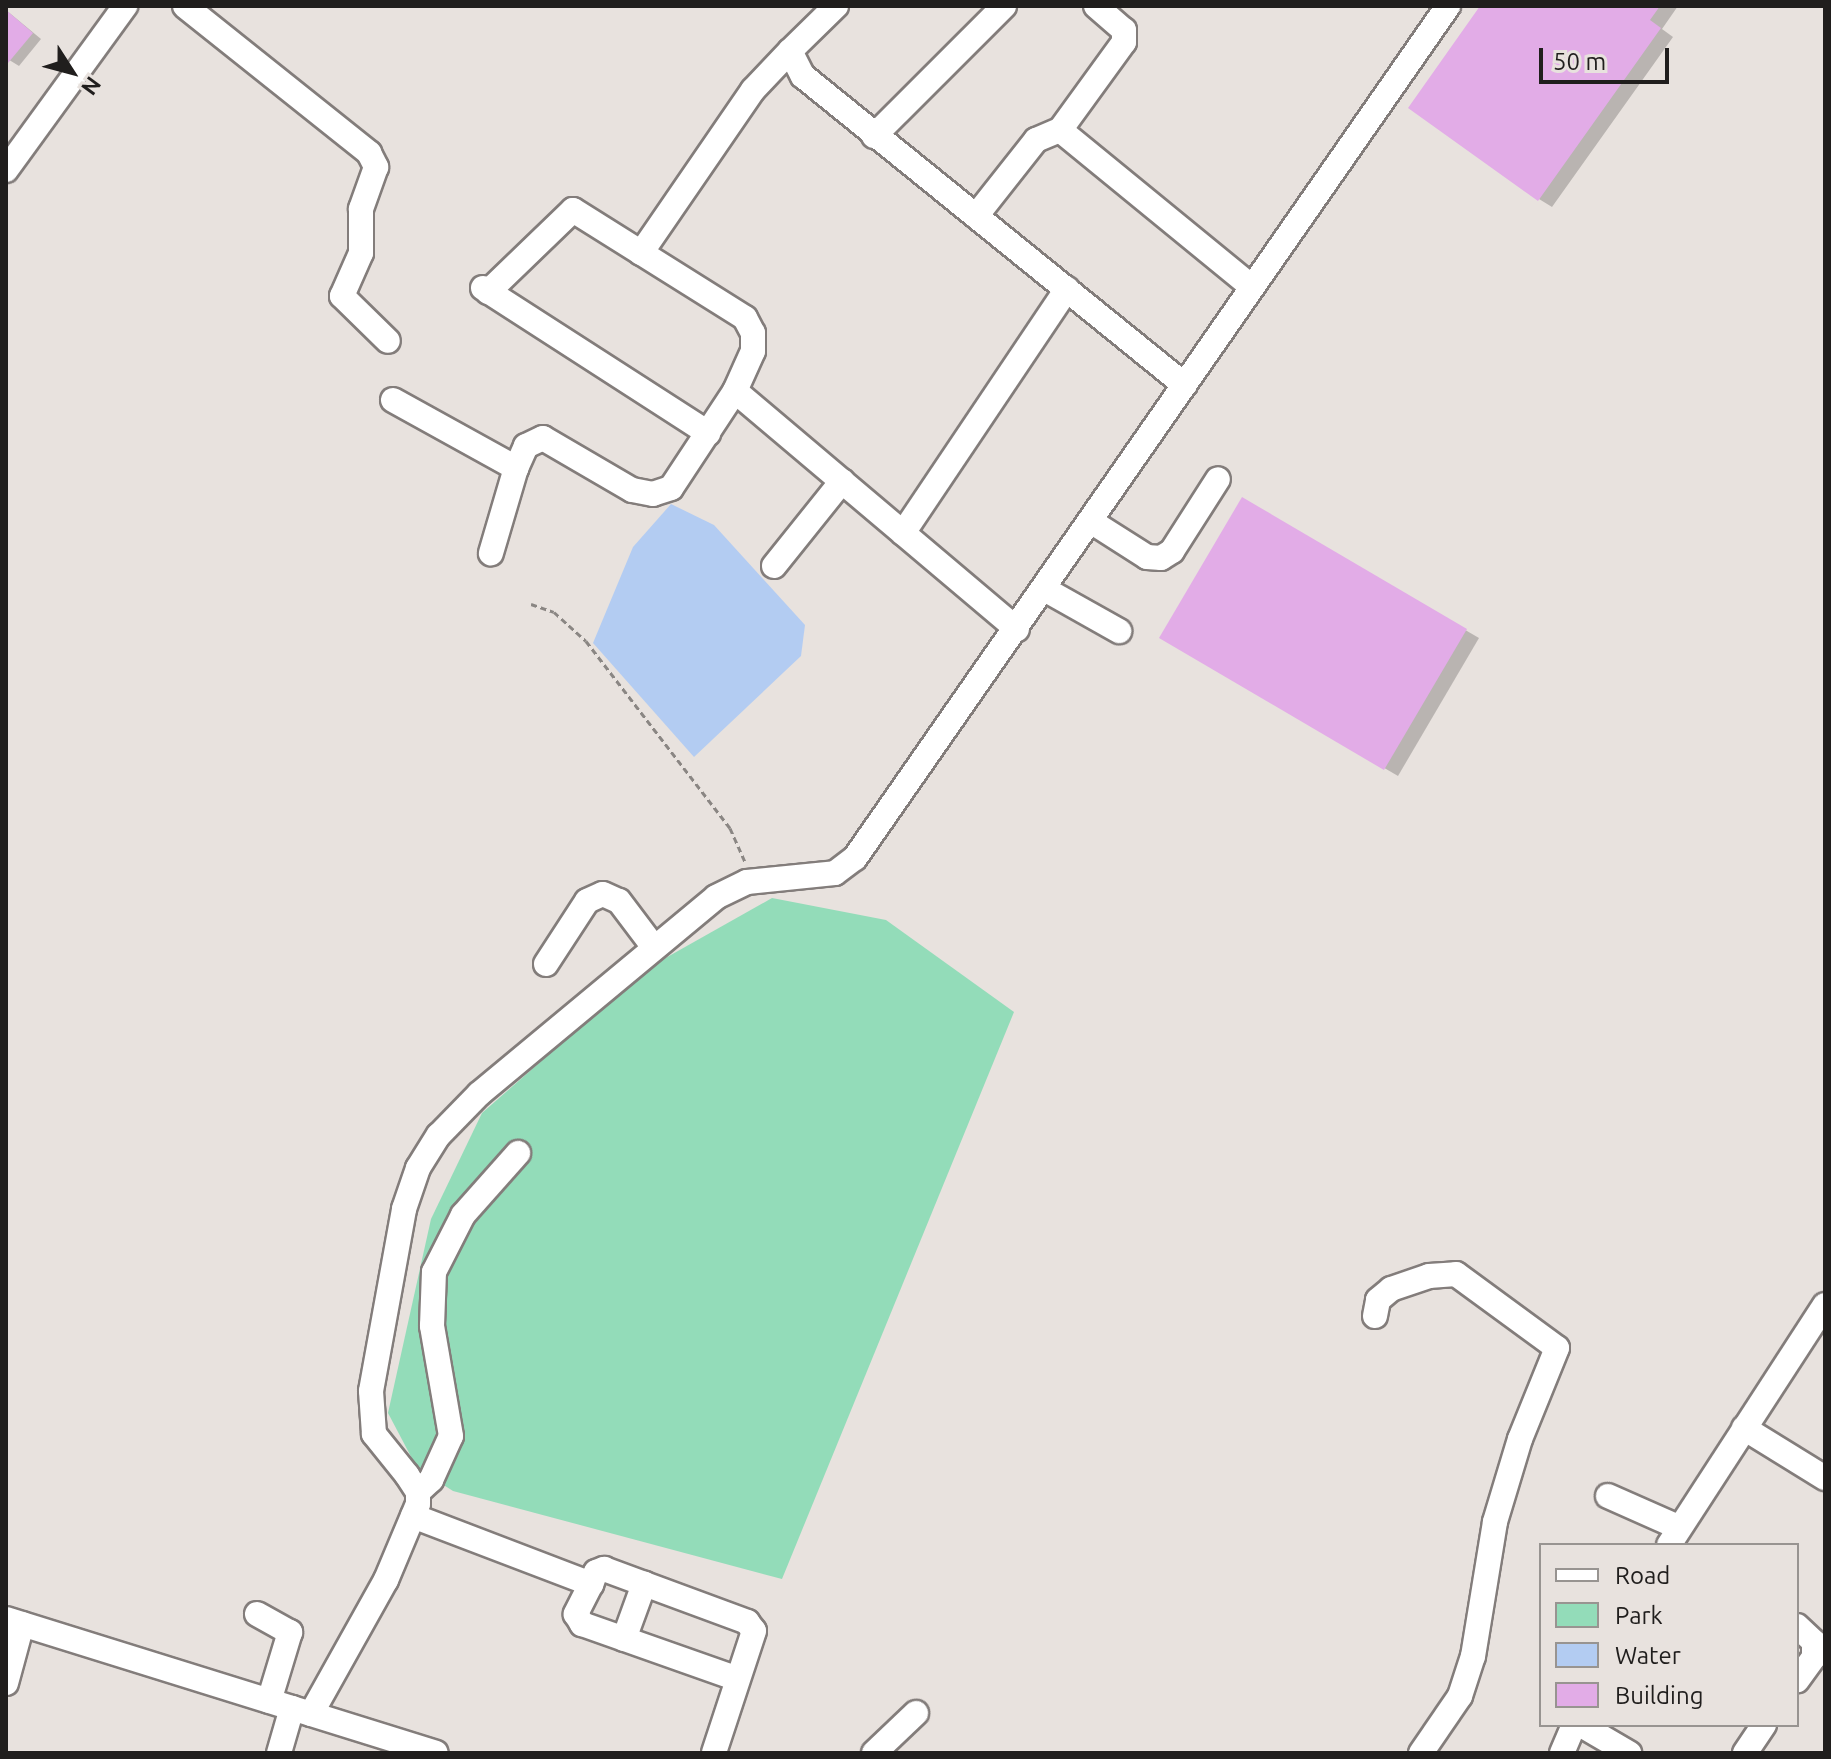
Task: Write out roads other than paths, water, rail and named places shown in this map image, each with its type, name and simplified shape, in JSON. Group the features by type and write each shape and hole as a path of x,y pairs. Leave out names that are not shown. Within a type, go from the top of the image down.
{"street":[{"path":"6,170 125,6"},
{"path":"185,6 369,153 376,167 361,209 361,253 342,296 388,341"},
{"path":"641,253 753,90 836,6"},
{"path":"874,136 1004,6"},
{"path":"976,216 1036,140 1060,130 1124,42 1124,30 1096,6"},
{"path":"591,1584 416,1504 374,1434 371,1415 386,1301 404,1209 418,1168 439,1135 479,1094 653,946 716,897 747,882 814,878 835,873 855,858 1046,590 1448,6"},
{"path":"790,51 803,76 1185,385"},
{"path":"1060,130 1252,287"},
{"path":"491,553 516,468 526,446 543,438 632,490 653,494 671,488 708,433 735,391 753,351 753,333 745,318 573,210 486,290 708,433"},
{"path":"903,533 1067,289"},
{"path":"735,391 1017,629"},
{"path":"393,400 516,468"},
{"path":"1092,522 1147,557 1161,558 1172,551 1218,479"},
{"path":"774,566 842,481"},
{"path":"1046,590 1119,631"},
{"path":"546,964 587,901 603,894 619,901 653,946"},
{"path":"291,1707 386,1580 416,1504 451,1436 432,1326 434,1272 463,1215 518,1153"},
{"path":"1375,1316 1378,1300 1391,1289 1429,1276 1456,1274 1557,1348 1520,1439 1495,1522 1473,1656 1460,1696 1421,1753"},
{"path":"1608,1496 1674,1536 1825,1305"},
{"path":"1744,1428 1825,1478"},
{"path":"714,1753 738,1679 751,1626 604,1569 596,1572 578,1620 738,1679"},
{"path":"624,1639 644,1584"},
{"path":"257,1614 290,1632 291,1707 279,1753"},
{"path":"6,1683 14,1621 291,1707 369,1742 436,1753"},
{"path":"1799,1628 1814,1642 1814,1657 1799,1677"},
{"path":"874,1753 916,1713"},
{"path":"1562,1753 1573,1727"},
{"path":"1584,1727 1629,1753"},
{"path":"1745,1753 1763,1727"}],"water":[{"path":"671,504 714,525 805,625 801,656 694,757 593,643 633,547"}]}
